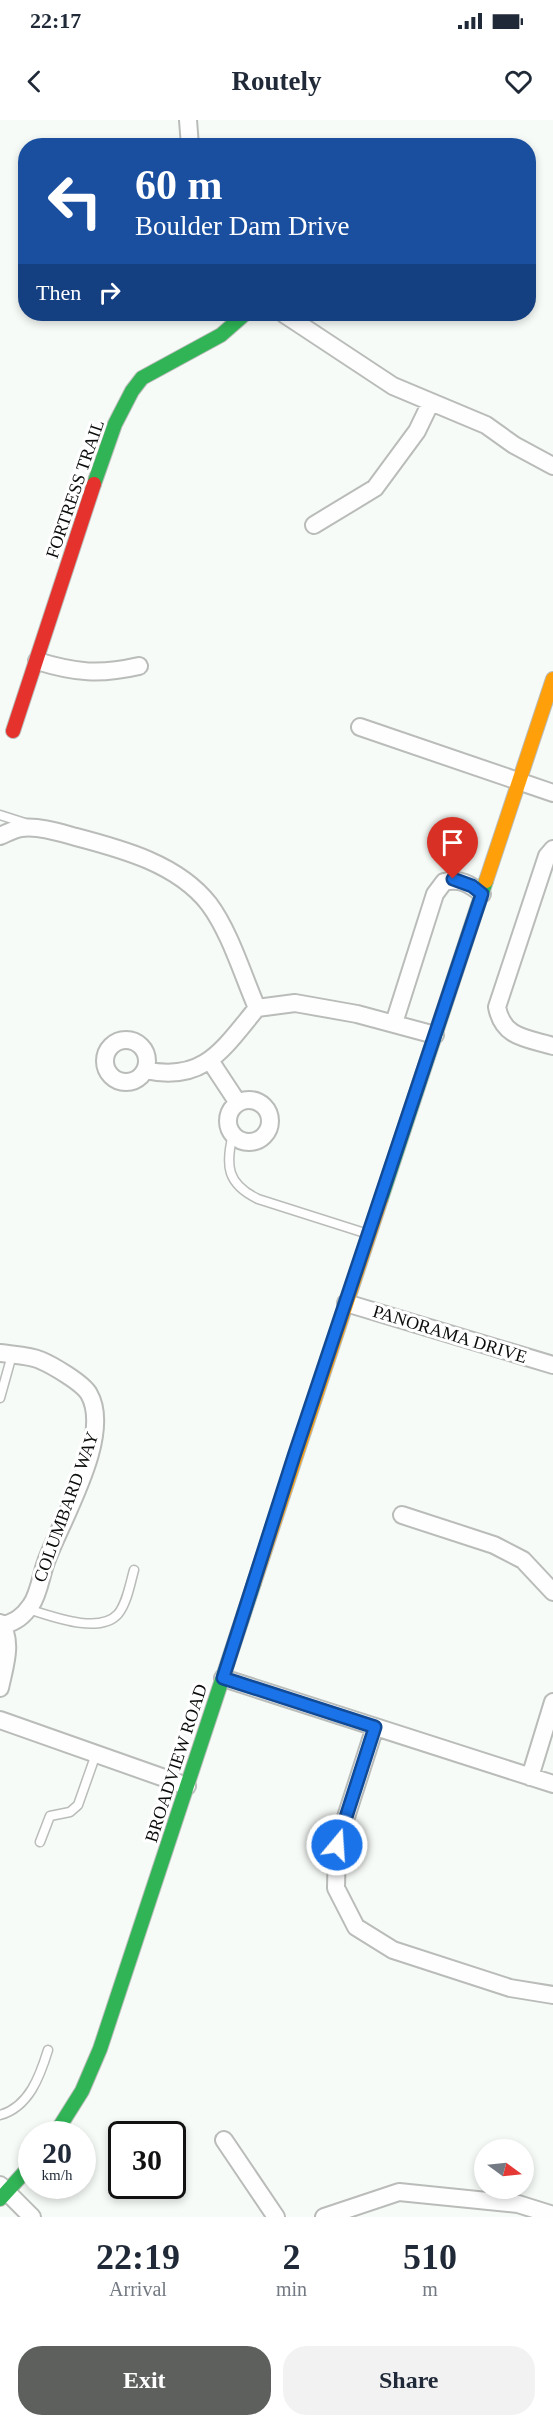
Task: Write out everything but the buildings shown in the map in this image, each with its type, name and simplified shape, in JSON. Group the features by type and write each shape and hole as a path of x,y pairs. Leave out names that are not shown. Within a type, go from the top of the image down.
{"street":[{"path":"188,120 189,138"},
{"name":"FORTRESS TRAIL","path":"13,731 105,451 115,424 132,391 142,378 221,335 237,321"},
{"path":"294,321 393,386 486,425 514,445 553,466"},
{"path":"314,525 375,488 417,431 431,402"},
{"path":"37,661 65,670 94,674 140,666"},
{"name":"BROADVIEW ROAD","path":"63,2121 82,2091 100,2049 553,679"},
{"path":"360,727 553,793"},
{"path":"0,836 20,828 37,828 119,848 161,866 190,885 208,903 220,921 257,1008"},
{"path":"553,849 546,856 497,1007 499,1019 514,1035 553,1046"},
{"path":"394,1023 435,894 444,882 453,879 472,886 482,894"},
{"path":"145,1070 172,1074 196,1069 210,1062 257,1008 295,1003 357,1014 435,1035"},
{"path":"210,1062 238,1103"},
{"path":"251,1100 259,1102 268,1113 270,1122 268,1130 256,1140 246,1142 233,1134 228,1119 231,1109 238,1103 251,1100"},
{"name":"PANORAMA DRIVE","path":"346,1303 553,1365"},
{"name":"COLUMBARD WAY","path":"1,1625 19,1620 33,1603 46,1561 88,1458 96,1423 94,1405 88,1391 73,1379 40,1360 6,1354"},
{"path":"402,1515 494,1545 523,1560 553,1592"},
{"path":"0,1688 6,1664 7,1637 1,1625"},
{"path":"223,1678 553,1784"},
{"path":"530,1777 553,1702"},
{"path":"0,1720 187,1786"},
{"path":"375,1727 337,1845 336,1888 356,1927 393,1950 510,1988 553,1995"},
{"path":"224,2140 276,2217"},
{"path":"18,2177 2,2192 32,2217"},
{"path":"324,2217 399,2192 518,2204 553,2215"}],"lane":[{"path":"0,815 37,828"},
{"path":"233,1134 229,1150 230,1171 233,1180 244,1192 258,1199 369,1234"},
{"path":"0,1398 6,1354"},
{"path":"27,1609 68,1620 100,1624 109,1622 119,1613 134,1570"},
{"path":"40,1842 50,1816 70,1812 78,1804 96,1754"},
{"path":"0,2115 17,2107 33,2088 41,2075 48,2050"}],"traffic: fast":[{"path":"94,484 115,424 132,391 142,378 221,335 237,321"},
{"path":"381,1199 486,881"},
{"path":"63,2121 82,2091 100,2049 254,1583"},
{"path":"0,2199 18,2179"}],"traffic: slow":[{"path":"486,881 553,679"},
{"path":"254,1583 381,1199"}],"traffic: jam":[{"path":"13,731 94,484"}],"route":[{"path":"337,1845 375,1727 223,1678 294,1456 482,894 472,886 453,879"}]}
